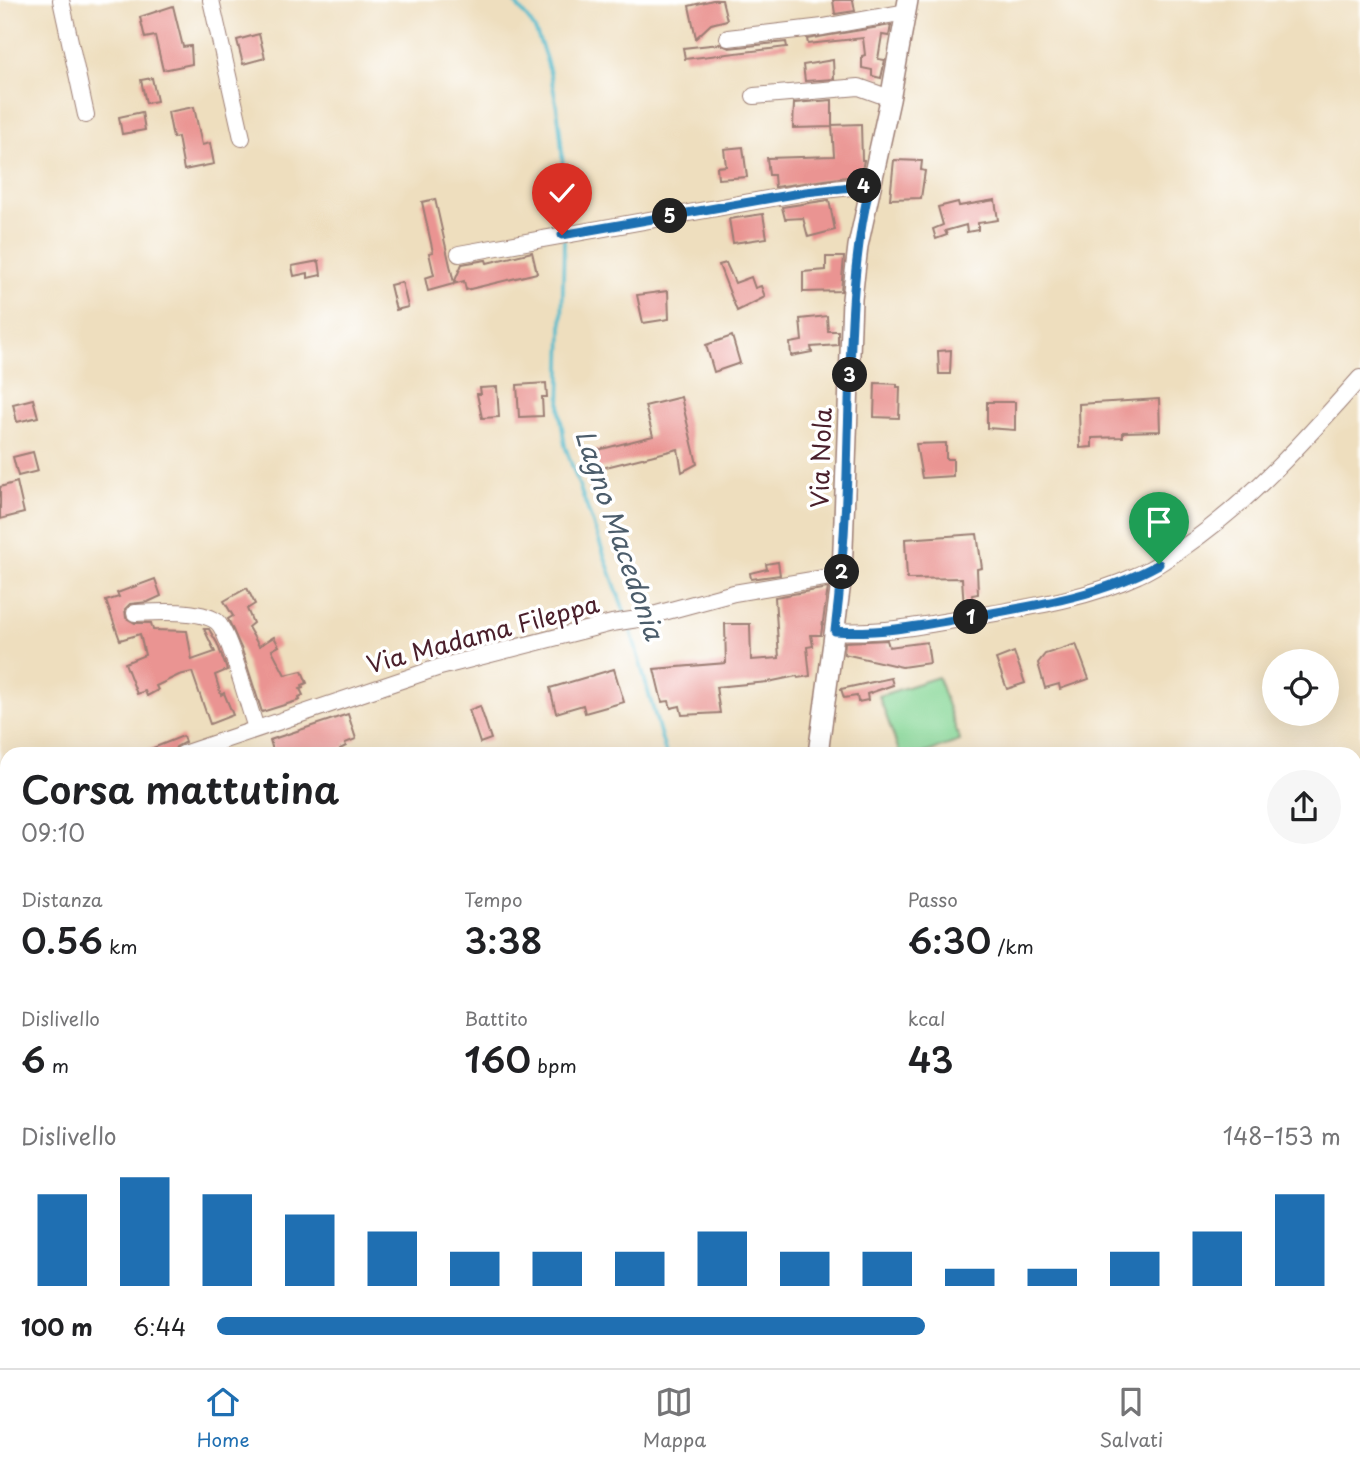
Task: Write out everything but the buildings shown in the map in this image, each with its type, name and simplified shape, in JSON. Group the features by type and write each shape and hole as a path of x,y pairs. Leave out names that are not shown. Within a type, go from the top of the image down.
{"street":[{"path":"61,0 86,115"},
{"path":"211,0 242,138"},
{"path":"728,38 823,27 907,6"},
{"name":"Via Nola","path":"819,747 842,575 852,299 858,246 890,100 907,6"},
{"path":"754,96 859,87 890,100"},
{"path":"459,254 806,192 870,185"},
{"path":"835,631 886,631 1007,611 1116,584 1140,575 1230,512 1309,436 1360,378"},
{"name":"Via Madama Fileppa","path":"203,747 440,667 611,623 648,617 734,593 842,575"},
{"path":"135,613 184,613 214,619 219,624 236,664 256,728"}],"green space":[{"path":"938,677 960,741 942,747 897,747 879,696"}],"waterway":[{"name":"Lagno Macedonia","path":"513,0 535,30 551,77 560,129 564,232"},
{"name":"Lagno Macedonia","path":"564,240 560,413 565,446 626,616"},
{"name":"Lagno Macedonia","path":"629,624 664,747"}],"route":[{"path":"562,235 806,192 870,185 858,246 852,299 842,575 835,631 886,631 1007,611 1116,584 1159,564"}]}
